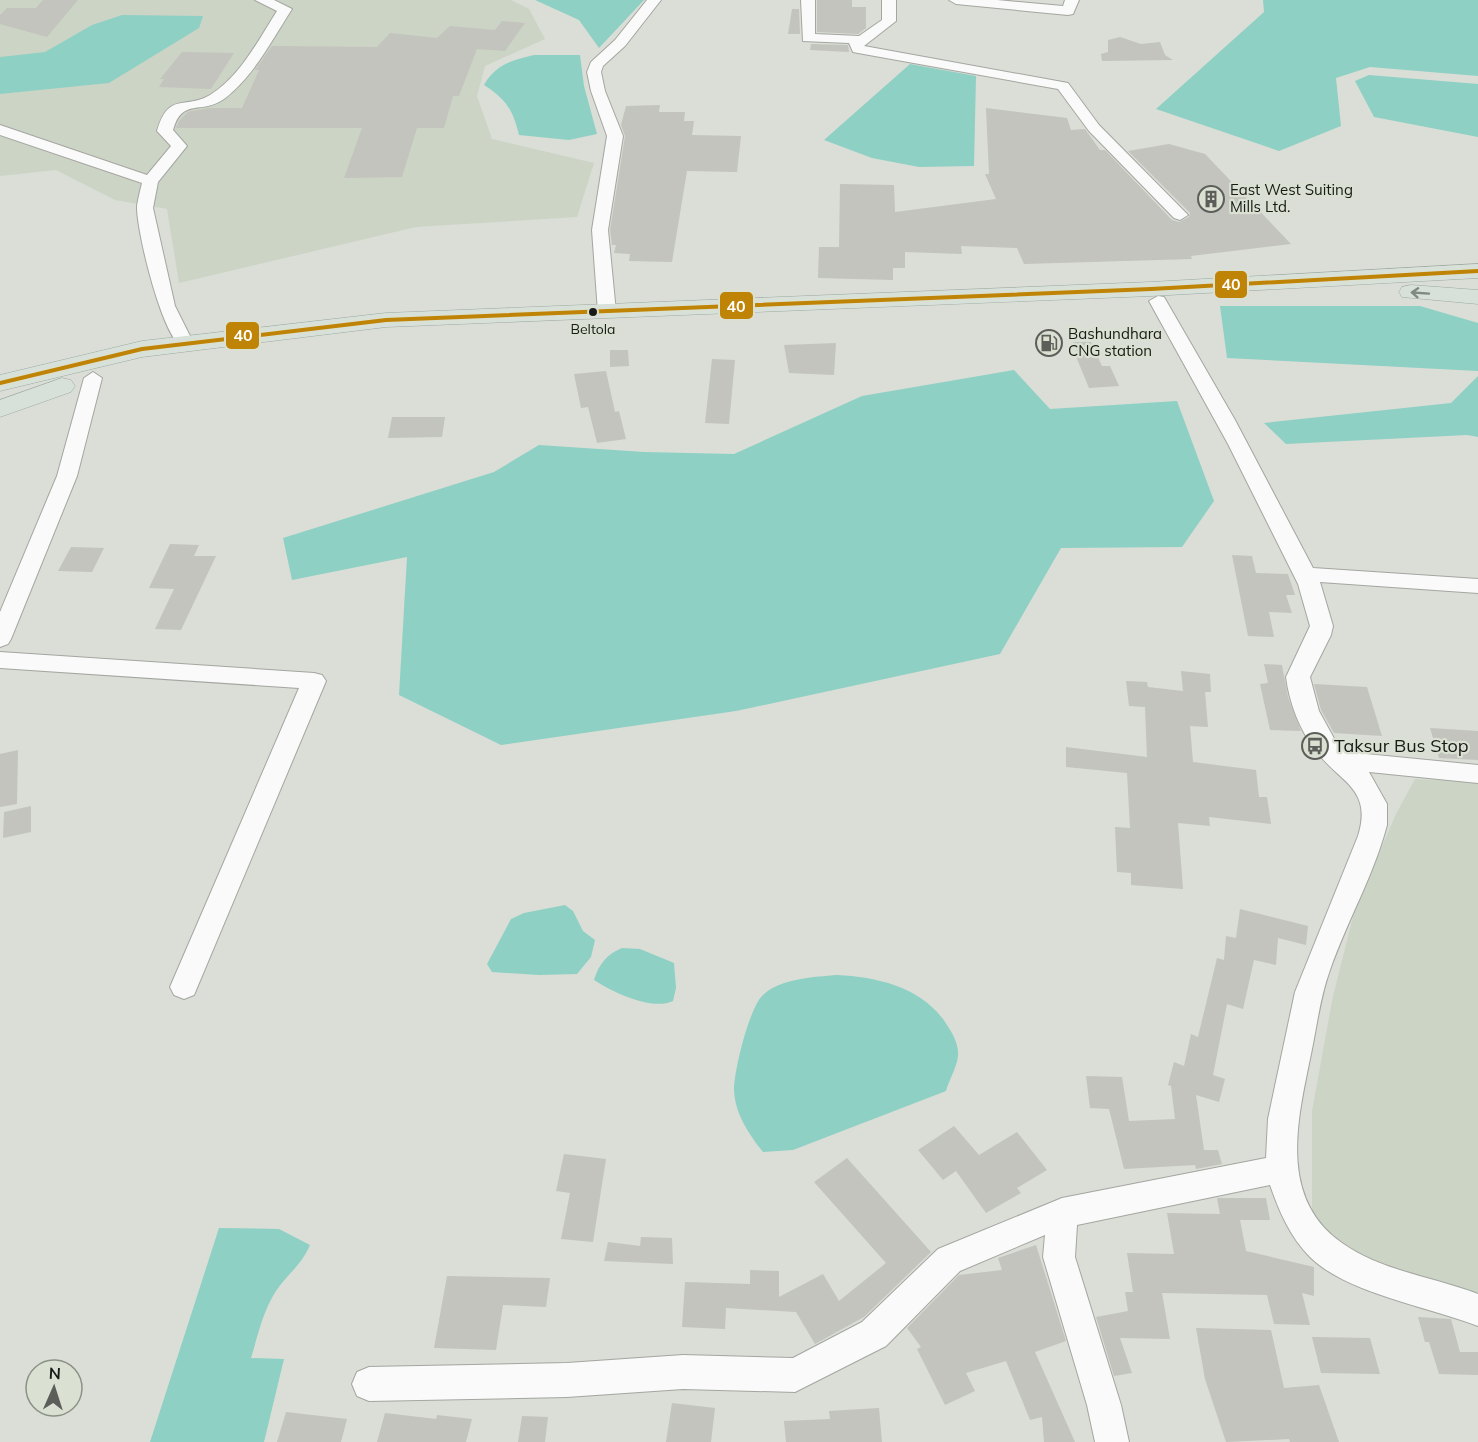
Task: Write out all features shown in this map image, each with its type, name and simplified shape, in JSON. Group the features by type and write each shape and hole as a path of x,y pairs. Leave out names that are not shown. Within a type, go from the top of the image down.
{"highway":[{"path":"0,397 88,373 184,342 386,320 1151,289 1478,271"},
{"path":"0,383 317,341 1391,291 1478,297"},
{"path":"0,369 88,373"},
{"path":"0,410 88,373"}],"street":[{"path":"184,342 166,306 145,208 150,181 179,146 165,131 168,117 178,106 215,98 247,68 285,9 262,0"},
{"path":"607,312 600,230 615,136 598,91 594,72 596,65 624,38 654,0"},
{"path":"808,0 808,38 855,39 858,49 1063,86 1094,128 1180,215"},
{"path":"857,44 889,21 890,0"},
{"path":"956,0 1068,10 1072,0"},
{"path":"0,130 150,181"},
{"path":"1158,301 1206,382 1304,574 1321,617 1322,627 1317,643 1300,665 1297,674 1299,687 1320,738 1333,754 1365,783 1373,799 1375,815 1372,831 1351,889 1312,980 1281,1132 1280,1168 1296,1214 1313,1238 1334,1257 1372,1274 1478,1310"},
{"path":"0,639 67,476 88,373"},
{"path":"1304,574 1478,586"},
{"path":"0,660 314,681 184,987"},
{"path":"1333,754 1366,763 1478,774"},
{"path":"369,1384 567,1380 683,1372 795,1375 874,1334 949,1260 1062,1213 1280,1168"},
{"path":"1062,1213 1059,1257 1104,1404 1112,1442"}],"shaded area":[{"path":"0,0 511,0 529,9 545,39 485,66 477,96 492,139 594,163 577,217 416,227 179,283 167,209 115,200 56,170 0,176"},
{"path":"1415,779 1478,782 1478,1298 1387,1268 1332,1243 1312,1211 1312,1111 1333,996 1355,909 1396,814"}],"water":[{"path":"535,0 644,0 599,48 579,20"},
{"path":"1263,0 1478,0 1478,76 1370,67 1336,78 1341,126 1279,151 1156,109 1264,12"},
{"path":"122,15 203,16 199,28 109,83 0,94 0,57 45,52 92,25"},
{"path":"534,55 580,55 584,86 597,134 569,140 519,135 508,106 484,85 493,73 505,64"},
{"path":"910,64 976,76 974,166 919,167 872,158 824,140"},
{"path":"1369,75 1478,84 1478,137 1374,117 1355,81"},
{"path":"1220,306 1420,306 1478,323 1478,371 1227,358"},
{"path":"1014,370 1050,409 1177,401 1214,501 1182,547 1061,548 1000,654 736,711 501,745 399,695 407,557 292,580 283,538 494,472 539,445 644,452 734,454 862,396"},
{"path":"1478,376 1478,437 1467,435 1286,444 1264,423 1451,403"},
{"path":"565,905 573,911 583,931 595,940 591,957 577,974 539,975 492,972 487,964 511,919 524,913"},
{"path":"622,948 640,949 674,963 676,988 673,1001 654,1004 632,999 594,980 604,960"},
{"path":"837,975 869,978 899,987 913,993 937,1012 953,1036 958,1052 956,1065 946,1091 793,1150 763,1152 740,1115 734,1090 739,1055 753,1013 758,1002 770,989 798,979"},
{"path":"219,1228 279,1229 310,1245 303,1259 271,1299 251,1358 284,1359 264,1442 150,1442"}],"building":[{"path":"43,0 78,0 47,37 0,24 0,15 7,8 36,8"},
{"path":"817,0 852,0 852,7 866,7 866,28 858,34 817,32"},
{"path":"792,9 799,9 800,34 788,34"},
{"path":"502,21 525,23 505,51 477,49 459,96 453,96 444,128 417,128 402,177 344,178 362,128 176,128 188,112 209,108 242,108 259,70 255,70 272,46 377,47 390,33 437,38 450,26 495,30"},
{"path":"1120,37 1141,44 1160,42 1165,55 1173,60 1102,61 1101,54 1108,52 1108,40"},
{"path":"811,44 848,45 849,52 810,50"},
{"path":"182,52 234,53 211,89 159,87 164,79 160,79"},
{"path":"660,105 659,112 685,112 684,121 694,121 692,135 741,136 737,172 687,171 672,262 629,261 630,254 614,253 616,245 612,245 610,230 625,136 621,125 626,106"},
{"path":"986,108 1067,118 1071,130 1085,129 1100,150 1105,150 1172,220 1179,222 1189,217 1190,213 1128,151 1169,144 1205,154 1291,244 1191,256 1192,259 1024,264 1017,248 961,246 962,254 905,252 905,268 893,268 893,280 818,278 819,247 839,247 840,184 894,185 895,212 996,199 985,174 989,174"},
{"path":"1073,342 1091,342 1102,366 1110,366 1119,386 1089,388 1075,354 1078,354"},
{"path":"836,343 834,375 789,373 784,345"},
{"path":"610,350 628,350 629,366 610,367"},
{"path":"712,359 735,360 729,424 705,423"},
{"path":"606,371 615,412 619,411 626,439 597,443 588,407 581,408 574,374"},
{"path":"392,417 445,417 442,437 388,438"},
{"path":"170,544 199,545 194,556 216,556 181,630 155,629 174,589 149,588"},
{"path":"71,547 104,548 92,572 58,571"},
{"path":"1232,555 1252,556 1256,573 1288,574 1295,595 1286,595 1292,613 1269,612 1274,637 1248,636"},
{"path":"1264,664 1282,665 1288,697 1301,731 1270,730 1260,684 1268,683"},
{"path":"1181,671 1210,674 1211,692 1205,692 1208,727 1190,726 1193,762 1256,770 1259,797 1267,797 1271,824 1209,817 1210,826 1178,823 1183,889 1131,885 1131,873 1117,872 1115,827 1130,828 1127,773 1066,767 1066,747 1147,757 1145,707 1129,706 1126,681 1147,682 1148,687 1183,691"},
{"path":"1314,684 1367,687 1382,736 1334,733 1321,710"},
{"path":"1430,728 1478,731 1478,760 1439,758"},
{"path":"18,750 17,804 0,807 0,754"},
{"path":"31,806 31,832 3,838 4,812"},
{"path":"1240,909 1308,926 1306,945 1278,938 1276,965 1254,960 1243,1009 1227,1004 1213,1075 1225,1079 1219,1102 1196,1095 1204,1150 1218,1150 1222,1164 1196,1169 1195,1165 1124,1169 1109,1109 1090,1108 1086,1076 1122,1077 1129,1121 1175,1119 1171,1086 1168,1085 1174,1062 1184,1066 1191,1034 1198,1037 1217,958 1224,960 1226,936 1236,938"},
{"path":"954,1126 979,1155 1017,1132 1047,1170 1017,1188 1021,1193 986,1213 956,1171 943,1180 918,1150"},
{"path":"564,1154 606,1159 593,1242 561,1239 570,1193 556,1191"},
{"path":"847,1158 931,1252 864,1317 815,1344 796,1312 726,1308 725,1329 682,1327 685,1282 750,1284 750,1270 779,1271 779,1297 823,1274 839,1301 886,1263 814,1182"},
{"path":"1217,1198 1266,1198 1270,1220 1240,1220 1246,1251 1314,1267 1314,1296 1302,1293 1310,1325 1274,1324 1267,1295 1162,1293 1170,1339 1120,1338 1132,1373 1114,1376 1096,1317 1128,1311 1125,1292 1133,1292 1127,1253 1174,1254 1167,1213 1220,1214"},
{"path":"641,1237 672,1238 673,1264 604,1261 608,1242 640,1246"},
{"path":"1036,1245 1066,1341 1035,1352 1075,1442 1044,1442 1042,1417 1030,1420 1006,1361 966,1373 975,1391 945,1405 917,1349 921,1347 907,1328 959,1275 1002,1270 998,1258"},
{"path":"447,1276 550,1278 546,1307 503,1305 496,1350 434,1348"},
{"path":"1418,1317 1451,1319 1460,1352 1478,1352 1478,1375 1439,1374 1429,1342 1425,1342"},
{"path":"1196,1328 1271,1330 1284,1388 1319,1385 1339,1442 1290,1442 1289,1439 1226,1442 1205,1379"},
{"path":"1312,1337 1370,1338 1380,1374 1321,1373"},
{"path":"672,1403 715,1408 711,1442 666,1442"},
{"path":"879,1408 882,1442 786,1442 784,1421 830,1419 829,1411"},
{"path":"286,1412 347,1419 341,1442 277,1442"},
{"path":"385,1413 436,1419 437,1415 472,1419 466,1442 377,1442"},
{"path":"522,1416 548,1417 545,1442 518,1442"}],"transit line":[{"name":"40","path":"0,383 142,349 251,334 386,320 1151,289 1478,271"}],"place":[{"name":"East West Suiting Mills Ltd.","path":"1211,199"},
{"name":"Beltola","path":"593,312"},
{"name":"Bashundhara CNG station","path":"1049,343"},
{"name":"Taksur Bus Stop","path":"1315,746"}]}
